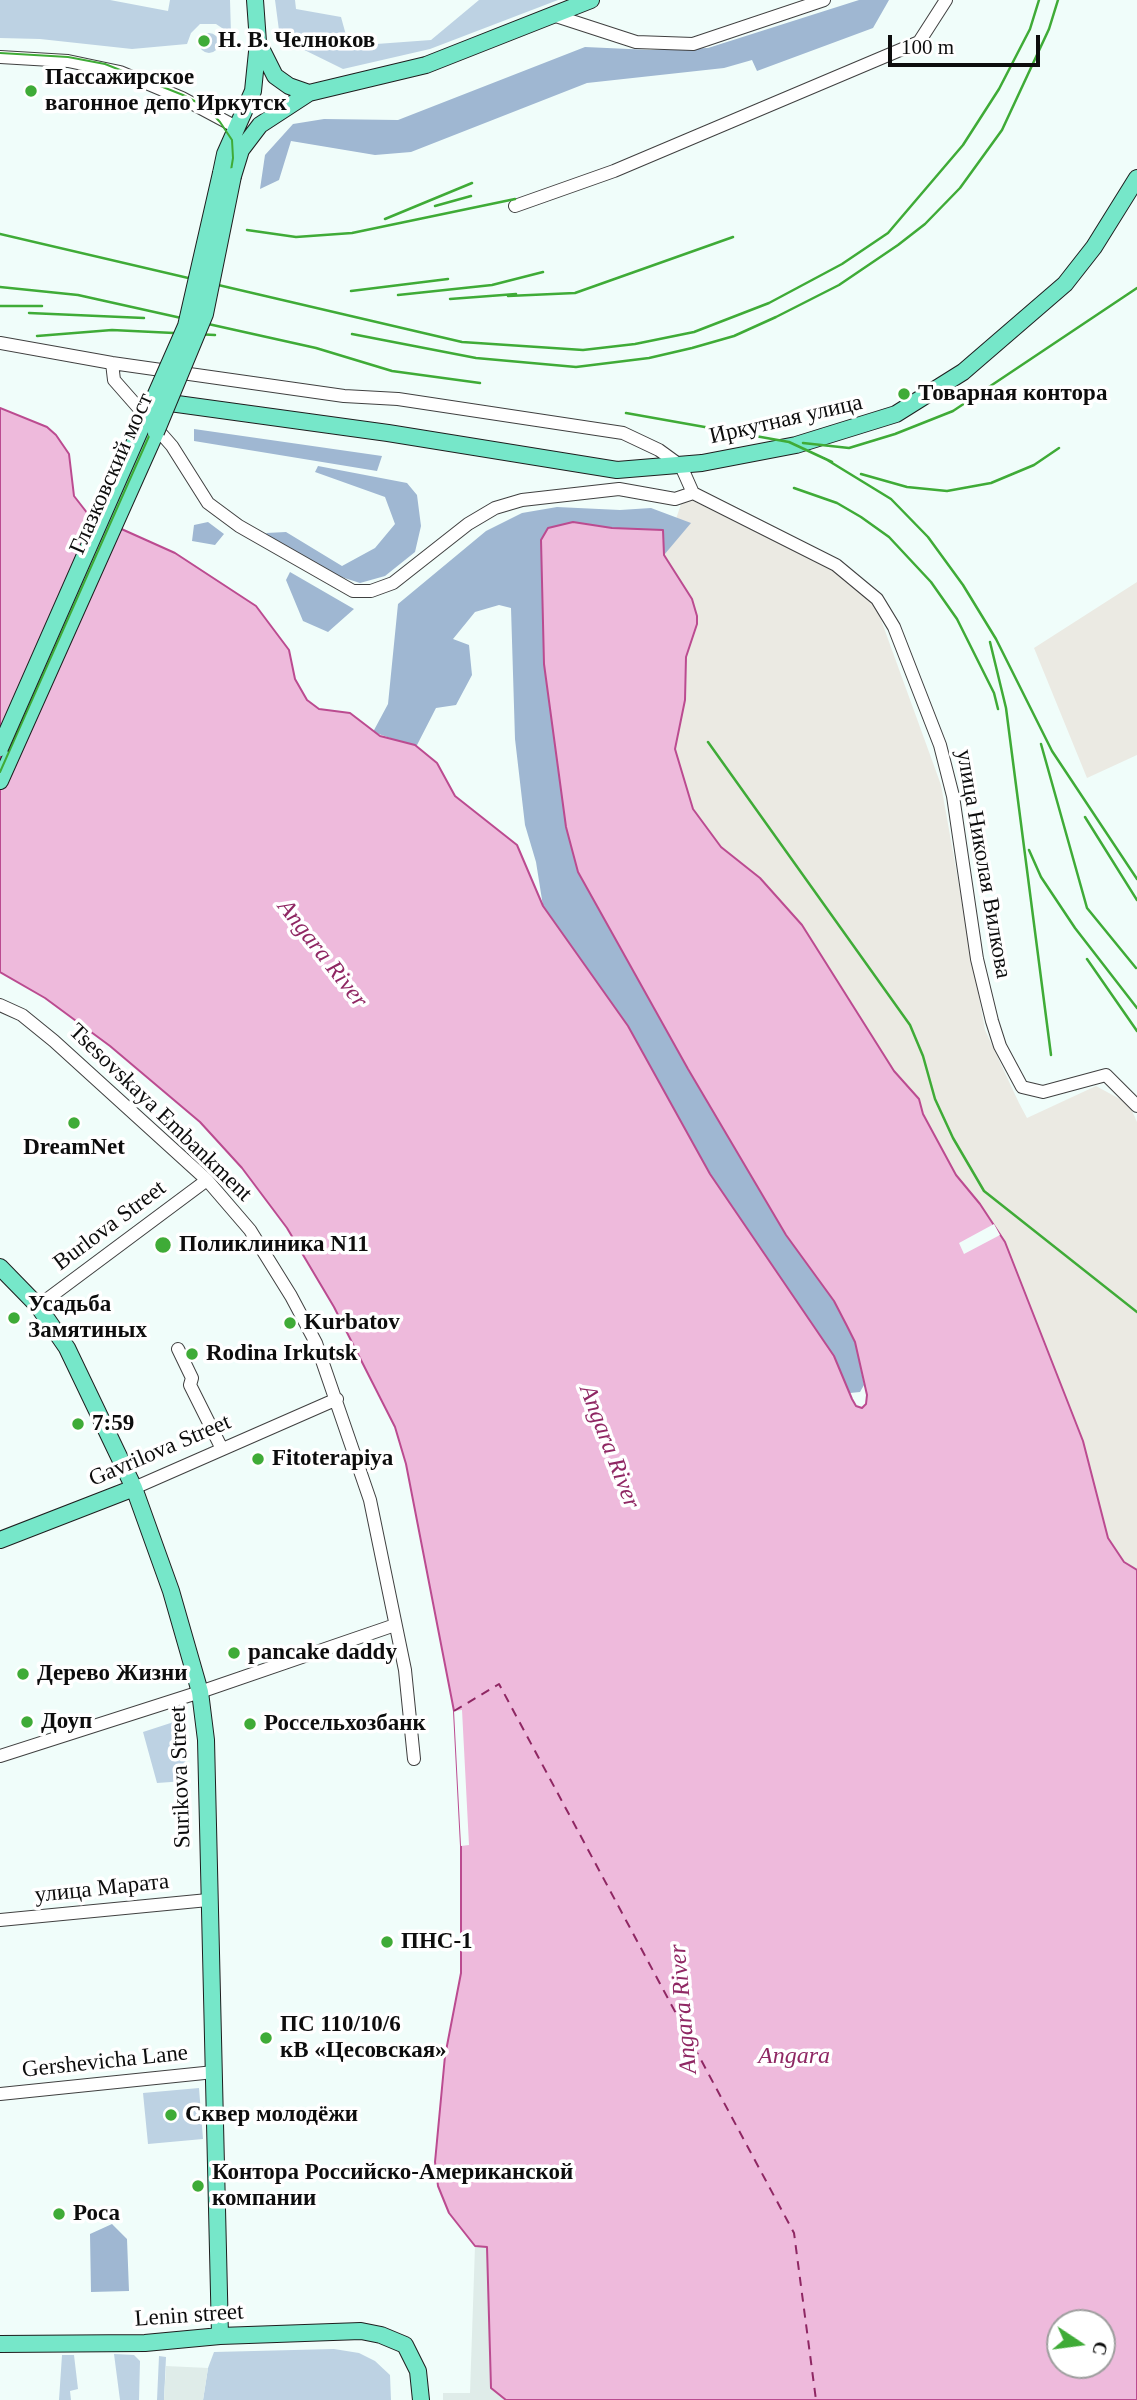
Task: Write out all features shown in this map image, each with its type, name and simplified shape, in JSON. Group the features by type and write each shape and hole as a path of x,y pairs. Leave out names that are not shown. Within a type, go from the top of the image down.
{"main road":[{"path":"227,174 225,154 253,91 258,42 255,0"},
{"path":"227,174 260,125 309,93 426,65 591,0"},
{"path":"258,42 275,76 289,86 309,93"},
{"path":"238,128 242,148"},
{"name":"Глазковский мост","path":"0,781 170,403 205,314 227,174"},
{"name":"Глазковский мост","path":"0,747 186,326 227,174"},
{"name":"Иркутная улица","path":"170,403 388,433 617,470 681,466 796,445 857,429 896,414 936,392 1065,284 1094,247 1137,178"},
{"name":"Surikova Street","path":"0,1267 38,1306 67,1348 134,1488 171,1591 200,1692 206,1740 220,2336"},
{"name":"Gavrilova Street","path":"0,1540 134,1488"},
{"name":"Lenin street","path":"0,2344 145,2343 220,2336 338,2332 382,2335 405,2345 418,2371 421,2400"}],"street":[{"path":"556,16 636,42 692,44 824,0"},
{"path":"515,206 614,171 919,43 946,0"},
{"path":"0,57 68,61 120,72 181,98 238,128"},
{"path":"0,343 112,363 344,396 398,399 623,433 659,450 681,466 694,493 675,499 619,489 513,503 495,508 468,524 393,583 371,591 353,591 239,526 208,503 172,446 114,380 112,363"},
{"name":"улица Николая Вилкова","path":"694,493 836,565 859,581 877,599 894,627 940,745 953,796 977,959 1000,1046 1022,1087 1043,1092 1106,1075 1137,1107"},
{"name":"Tsesovskaya Embankment","path":"0,1005 22,1015 54,1041 206,1180 250,1230 291,1296 316,1343 370,1500 405,1670 414,1759"},
{"name":"Burlova Street","path":"38,1306 206,1180"},
{"path":"178,1349 192,1378 190,1384 222,1449"},
{"name":"Gavrilova Street","path":"134,1488 337,1399"},
{"path":"0,1756 200,1692 395,1625"},
{"name":"улица Марата","path":"0,1920 208,1900"},
{"name":"Gershevicha Lane","path":"0,2094 214,2072"}],"shaded area":[{"path":"0,0 110,0 168,11 170,0 230,0 231,34 216,24 200,24 191,33 187,44 132,49 40,39 0,38"},
{"path":"275,0 295,0 296,9 341,17 349,46 431,40 479,0 558,0 430,49 343,69 280,38"},
{"path":"859,0 889,0 873,28 757,71 752,60 724,68 587,83 411,152 375,155 291,141 279,180 260,189 265,155 293,124 324,119 398,120 585,47 651,50 708,48"},
{"path":"205,33 213,33 219,43 213,53 205,53 199,47 199,39"},
{"path":"194,429 382,456 377,471 194,441"},
{"path":"318,466 407,483 417,495 421,526 415,552 385,576 360,583 329,573 272,540 266,533 286,532 342,566 375,548 395,524 385,497 315,472"},
{"path":"684,495 835,569 876,606 941,785 985,1030 1019,1103 1027,1118 1096,1086 1129,1104 1137,1122 1137,1570 1124,1562 1108,1538 1083,1441 1005,1242 980,1204 956,1175 906,1083 894,1071 802,925 760,878 721,847 693,809 675,749 685,700 686,657 697,624 664,555"},
{"path":"557,507 620,510 651,508 691,523 664,555 662,530 612,528 573,522 544,664 566,827 578,872 688,1069 786,1235 834,1301 855,1342 864,1385 860,1392 850,1393 847,1389 834,1356 710,1174 628,1026 543,906 536,862 525,825 515,739 511,608 499,605 475,612 453,639 469,645 472,675 456,705 436,708 416,747 373,732 388,704 398,604 486,531 522,513"},
{"path":"208,522 224,534 215,545 192,541 194,525"},
{"path":"290,572 354,609 328,632 303,621 286,580"},
{"path":"1137,582 1137,755 1087,778 1034,648"},
{"path":"186,1718 185,1781 157,1783 143,1732"},
{"path":"199,2088 203,2139 148,2144 143,2093"},
{"path":"112,2224 127,2239 129,2291 91,2292 90,2234"},
{"path":"475,2246 487,2247 491,2388 506,2400 443,2400 443,2393 470,2393"},
{"path":"334,2349 359,2353 375,2361 390,2375 391,2400 203,2400 208,2368 214,2352"},
{"path":"114,2354 134,2355 140,2361 139,2400 120,2400"},
{"path":"62,2355 74,2355 78,2389 70,2391 71,2400 59,2400"},
{"path":"159,2356 166,2357 164,2400 157,2400"},
{"path":"166,2366 208,2368 203,2400 164,2400"}],"water":[{"name":"Angara","path":"0,408 47,427 56,435 69,454 74,496 88,514 175,553 256,606 289,650 295,679 307,700 319,709 350,713 380,736 415,745 437,763 455,796 517,845 543,906 628,1026 710,1174 834,1356 852,1399 856,1406 862,1408 866,1404 867,1395 855,1342 847,1326 834,1301 786,1235 688,1069 578,872 566,827 544,664 541,540 548,528 573,522 612,528 663,530 664,555 692,599 697,616 686,657 685,700 675,749 693,809 721,847 760,878 802,925 894,1071 919,1099 923,1114 956,1175 980,1204 1005,1242 1083,1441 1108,1538 1124,1562 1137,1570 1137,2400 506,2400 491,2388 487,2247 475,2246 449,2213 438,2186 435,2162 445,2056 461,1973 461,1846 454,1711 406,1464 395,1427 334,1307 287,1228 242,1168 200,1122 110,1046 45,998 0,972"}],"pier":[{"path":"994,1224 1000,1235 964,1254 959,1243"},
{"path":"462,1710 469,1845 461,1846 454,1711"}],"ferry route":[{"path":"454,1711 499,1684 794,2233 816,2400"}],"tram line":[{"path":"0,53 68,57 105,64 183,95 206,107 220,122 232,140 233,158 221,232 197,328 0,772"}],"railway":[{"path":"0,234 462,342 583,350 635,344 694,332 769,303 842,264 888,233 963,145 999,89 1030,29 1039,0"},
{"path":"352,334 476,358 576,367 649,358 692,348 734,336 776,317 839,285 898,245 925,224 960,188 1002,130 1049,29 1058,0"},
{"path":"385,219 472,183"},
{"path":"435,206 471,196"},
{"path":"247,230 296,237 352,233 515,199"},
{"path":"508,296 575,293 733,237"},
{"path":"398,295 492,285 543,272"},
{"path":"351,291 448,279"},
{"path":"0,287 78,295 316,348 392,371 480,383"},
{"path":"803,443 849,448 895,434 953,411 1137,288"},
{"path":"450,299 516,294"},
{"path":"0,306 42,306"},
{"path":"29,313 144,318"},
{"path":"37,336 112,330 215,335"},
{"path":"626,413 789,442 832,462"},
{"path":"861,474 907,487 947,491 991,483 1034,465 1059,448"},
{"path":"824,458 891,499 928,537 963,585 996,639 1052,751 1137,879"},
{"path":"794,488 837,503 861,517 889,537 931,582 957,619 994,693 998,709"},
{"path":"990,642 1006,708 1051,1055"},
{"path":"708,742 910,1025 923,1056 935,1099 953,1138 984,1191 1137,1312"},
{"path":"1041,744 1087,908 1136,968"},
{"path":"1085,817 1137,900"},
{"path":"1029,850 1041,877 1075,928 1137,1008"},
{"path":"1087,959 1137,1031"}],"place":[{"name":"Н. В. Челноков","path":"204,41"},
{"name":"Пассажирское вагонное депо Иркутск","path":"31,91"},
{"name":"Товарная контора","path":"904,394"},
{"name":"DreamNet","path":"74,1123"},
{"name":"Поликлиника N11","path":"163,1245"},
{"name":"Усадьба Замятиных","path":"14,1318"},
{"name":"Kurbatov","path":"290,1323"},
{"name":"Rodina Irkutsk","path":"192,1354"},
{"name":"7:59","path":"78,1424"},
{"name":"Fitoterapiya","path":"258,1459"},
{"name":"pancake daddy","path":"234,1653"},
{"name":"Дерево Жизни","path":"23,1674"},
{"name":"Доуп","path":"27,1722"},
{"name":"Россельхозбанк","path":"250,1724"},
{"name":"ПНС-1","path":"387,1942"},
{"name":"ПС 110/10/6 кВ «Цесовская»","path":"266,2038"},
{"name":"Сквер молодёжи","path":"171,2115"},
{"name":"Контора Российско-Американской компании","path":"198,2186"},
{"name":"Роса","path":"59,2214"}],"water label":[{"name":"Angara River","path":"322,954"},
{"name":"Angara River","path":"609,1447"},
{"name":"Angara River","path":"684,2009"}]}
